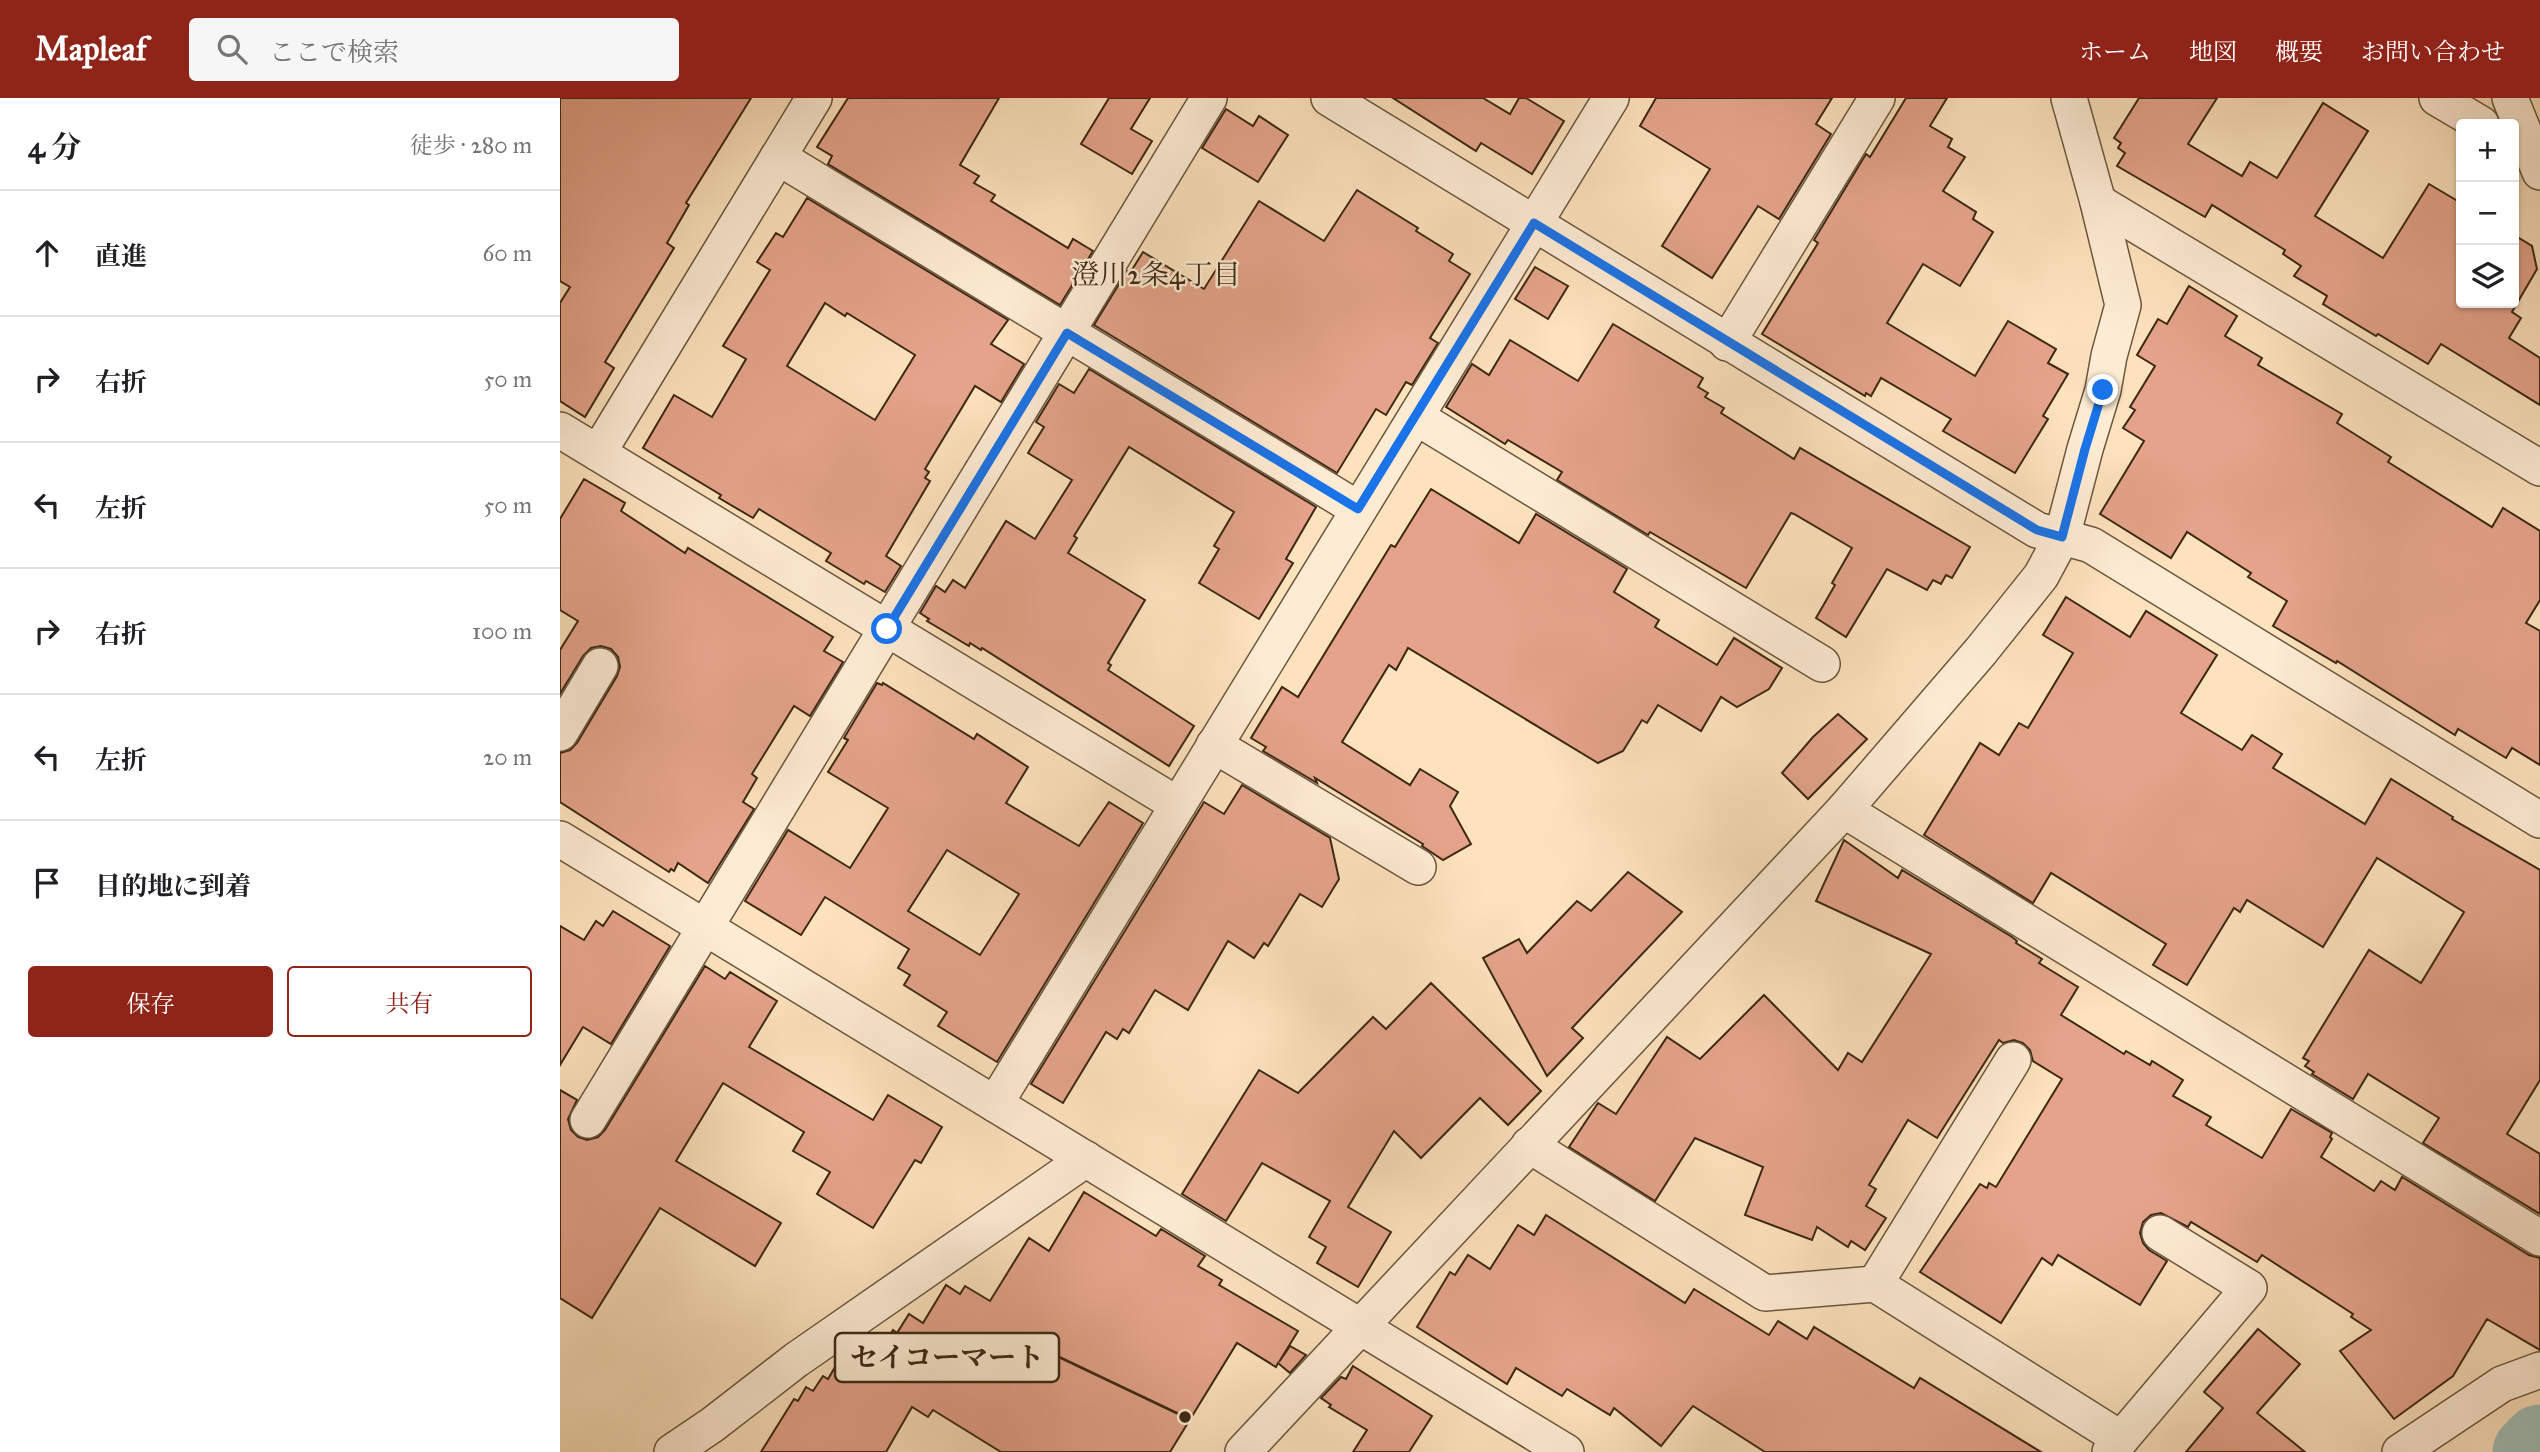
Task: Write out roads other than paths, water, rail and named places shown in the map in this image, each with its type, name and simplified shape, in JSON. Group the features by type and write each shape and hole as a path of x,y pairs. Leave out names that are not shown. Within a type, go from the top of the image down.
{"street":[{"path":"598,453 814,98"},
{"path":"588,1120 1209,98"},
{"path":"1329,98 2037,530 2091,545 2540,820"},
{"path":"996,1104 1611,98"},
{"path":"1727,343 1877,98"},
{"path":"1243,1452 1844,810 1981,651 2041,576 2062,537 2103,390 2123,305 2069,98"},
{"path":"2437,98 2473,119"},
{"path":"2510,98 2530,158"},
{"path":"778,157 1358,509"},
{"path":"2098,202 2540,468"},
{"path":"1416,417 1822,664"},
{"path":"560,430 1178,805"},
{"path":"560,733 600,666"},
{"path":"1214,745 1418,867"},
{"path":"1844,810 2540,1238"},
{"path":"560,839 1566,1452"},
{"path":"1875,1284 2013,1060"},
{"path":"1529,1145 1765,1293 1875,1284 2115,1445 2249,1288 2160,1233"},
{"path":"672,1452 712,1425 796,1360 1086,1159"},
{"path":"2400,1452 2502,1384 2540,1370"}],"waterway":[{"path":"2530,1452 2540,1442"}],"place":[{"name":"セイコーマート","path":"1185,1417"}],"district":[{"name":"澄川2条4丁目","path":"1156,274"}]}
